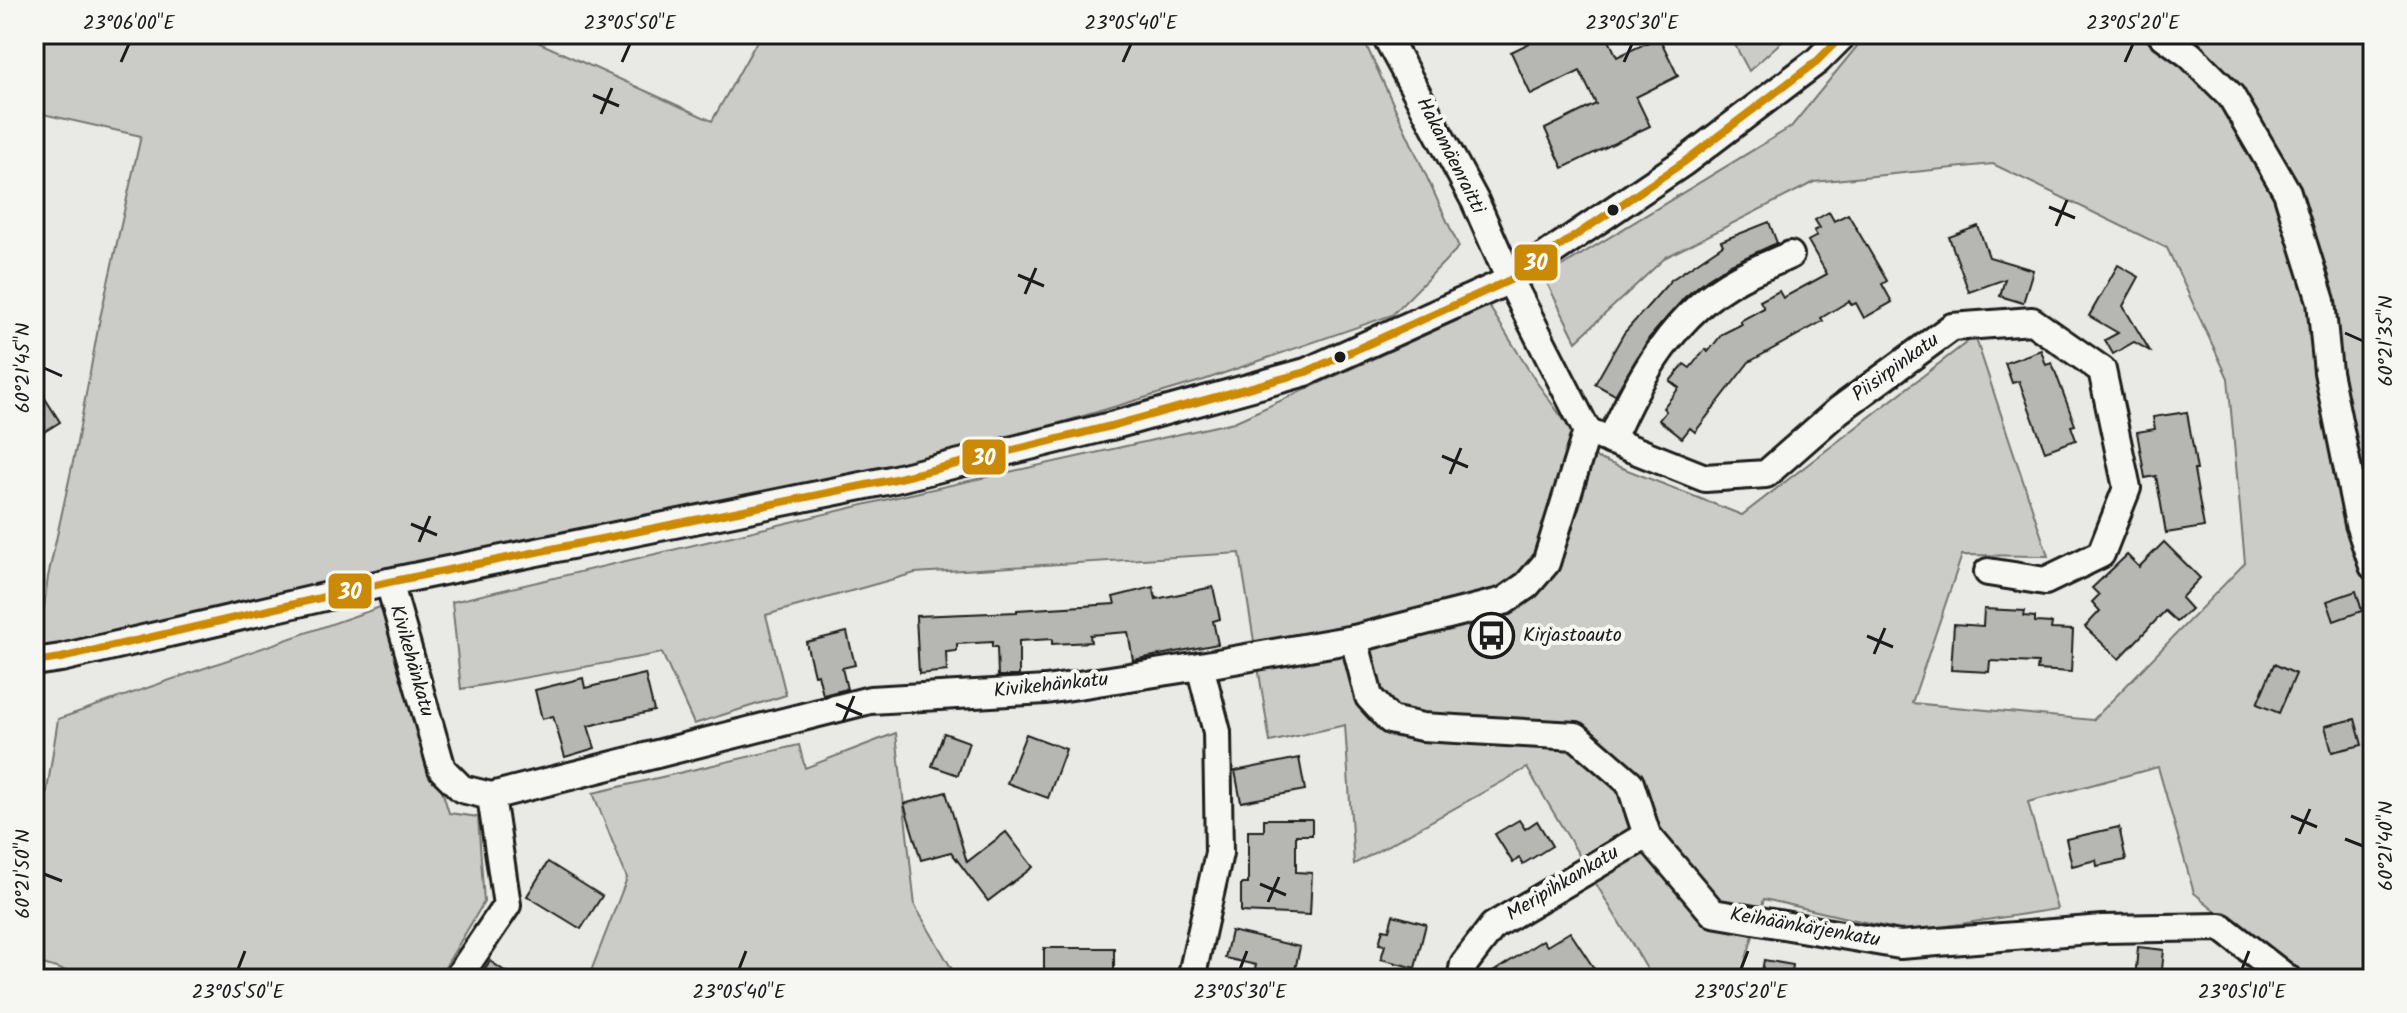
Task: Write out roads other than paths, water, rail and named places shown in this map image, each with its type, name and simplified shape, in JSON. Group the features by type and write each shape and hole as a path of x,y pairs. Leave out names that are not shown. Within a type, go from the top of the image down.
{"street":[{"name":"Hakamäenraitti","path":"1385,34 1475,201 1510,280"},
{"path":"34,662 76,655 389,582 891,480 1111,426 1306,372 1510,280 1684,162 1817,61 1844,34"},
{"path":"2161,34 2190,55 2231,96 2287,192 2321,301 2328,372 2359,524 2373,566"},
{"name":"Kivikehänkatu","path":"389,582 442,769 462,789 491,796 870,700 1046,690 1354,639 1504,601 1527,585 1546,563 1599,436 1626,406 1659,352 1693,310 1737,279 1790,255"},
{"path":"1510,280 1599,436"},
{"name":"Piisirpinkatu","path":"1599,436 1705,478 1766,474 1839,410 1952,327 2032,321 2102,370 2127,488 2101,554 2045,581 1988,572"},
{"name":"Keihäänkärjenkatu","path":"1354,639 1369,697 1390,720 1422,727 1576,736 1630,783 1647,835 1713,913 1900,945 2103,929 2221,927 2288,979"},
{"path":"1191,979 1219,853 1217,732 1200,666"},
{"path":"457,979 507,905 491,796"},
{"name":"Meripihkankatu","path":"1461,979 1464,964 1493,926 1647,835"}],"place":[{"name":"Kirjastoauto","path":"1492,636"}]}
